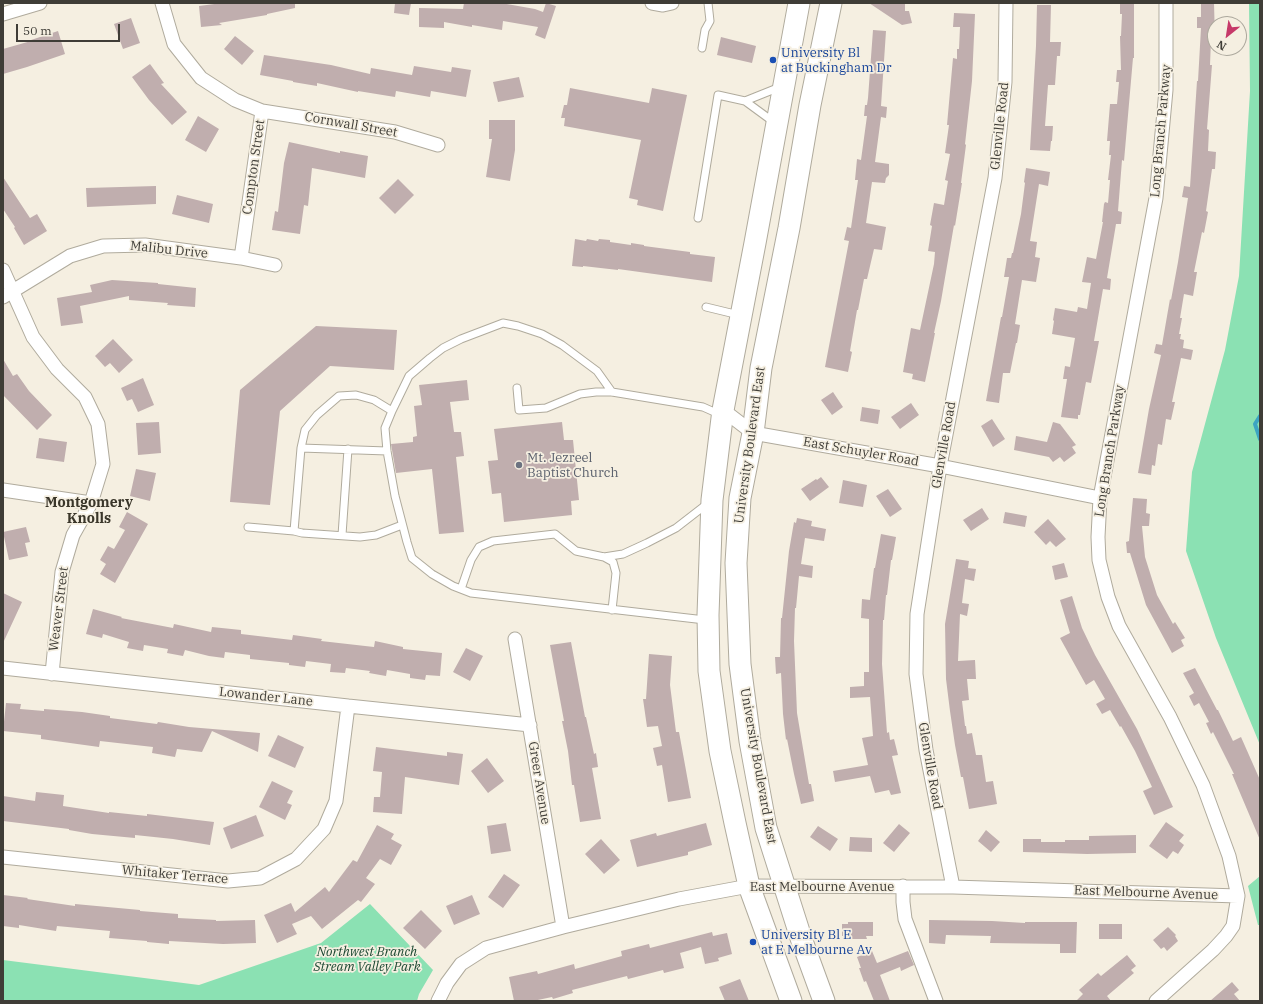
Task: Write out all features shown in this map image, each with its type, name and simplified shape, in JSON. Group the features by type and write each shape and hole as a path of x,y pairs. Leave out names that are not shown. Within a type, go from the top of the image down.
{"main road":[{"path":"791,1001 749,886 720,751 709,671 708,620 712,500 722,413 799,3"},
{"name":"University Boulevard East","path":"824,1001 802,941 766,828 750,741 740,664 736,563 740,498 753,432 761,368 789,228 810,105 831,3"}],"street":[{"path":"3,14 40,3"},
{"name":"Compton Street","path":"162,3 174,44 201,78 235,100 262,111 241,258"},
{"path":"652,3 672,3"},
{"name":"Glenville Road","path":"953,887 926,750 916,674 917,614 940,466 995,178 1005,82 1006,3"},
{"name":"Long Branch Parkway","path":"1166,3 1166,90 1156,198 1100,498 1098,537 1099,560 1108,597 1119,626 1170,716 1203,785 1230,856 1238,896"},
{"name":"Cornwall Street","path":"262,111 395,132 438,145"},
{"name":"Malibu Drive","path":"8,294 70,256 103,246 145,245 241,258 275,265"},
{"name":"Weaver Street","path":"3,270 8,294 33,337 57,369 85,397 98,424 103,464 91,503 74,535 62,572 52,674"},
{"name":"East Schuyler Road","path":"722,413 753,432 940,466 1100,498"},
{"path":"3,490 91,503"},
{"name":"Greer Avenue","path":"514,639 530,725 563,927"},
{"name":"Lowander Lane","path":"3,668 530,725"},
{"name":"Whitaker Terrace","path":"3,857 228,881 260,878 296,859 324,829 336,801 348,706"},
{"name":"East Melbourne Avenue","path":"438,1001 447,984 461,964 486,948 563,927 679,899 749,886 953,887 1238,896"},
{"path":"903,886 905,919 936,1001"},
{"path":"1156,1001 1213,950 1226,936 1233,926 1238,896"}],"lane":[{"path":"702,48 705,30 710,21 708,3"},
{"path":"745,101 784,86"},
{"path":"698,218 718,95 745,101 777,125"},
{"path":"706,307 741,315"},
{"path":"612,392 596,371 562,345 542,334 518,326 503,323 461,339 440,350 409,376 392,411 386,428 387,451 395,496 412,558 432,574 453,586 471,593 708,620"},
{"path":"517,388 519,410 546,408 580,394 612,392 702,407 722,413"},
{"path":"294,531 301,448 305,430 317,415 339,396 356,395 374,400 392,411"},
{"path":"301,448 387,451"},
{"path":"342,535 348,449"},
{"path":"604,557 623,554 676,528 712,500"},
{"path":"248,527 360,537 376,535 402,525"},
{"path":"461,589 471,560 479,547 493,541 555,534 576,551 604,557 613,562 616,573 612,610"}],"green space":[{"path":"1249,3 1260,3 1260,745 1216,638 1186,551 1192,472 1225,350 1239,276 1250,91"},
{"path":"1260,876 1260,925 1258,925 1248,886"},
{"name":"Northwest Branch Stream Valley Park","path":"370,904 433,970 419,994 417,1001 3,1001 3,960 199,985 321,943"}],"building":[{"path":"222,3 295,3 295,8 267,15 219,23 222,25 201,27 199,6"},
{"path":"395,3 411,3 409,15 394,13"},
{"path":"464,3 501,3 535,9 543,12 546,3 556,6 545,39 535,35 538,27 503,21 502,30 444,22 444,28 419,27 419,8 463,9"},
{"path":"869,3 905,3 905,11 909,11 912,23 902,25"},
{"path":"1120,3 1134,3 1134,58 1124,161 1122,160 1118,211 1122,212 1121,224 1116,224 1107,278 1111,279 1110,290 1103,289 1094,341 1099,341 1091,383 1086,382 1078,419 1061,417 1067,379 1063,379 1065,366 1070,367 1075,338 1052,334 1053,320 1055,308 1077,312 1078,307 1087,309 1091,283 1082,282 1087,257 1096,259 1103,222 1104,204 1105,202 1108,203 1110,180 1108,180 1111,155 1109,155 1110,141 1107,141 1110,104 1117,104 1119,82 1116,82 1117,70 1121,70 1120,36 1122,14 1120,14"},
{"path":"1201,3 1214,3 1214,16 1207,16 1207,56 1210,56 1210,65 1212,65 1207,129 1209,130 1208,151 1216,152 1215,169 1212,169 1206,211 1208,212 1204,233 1202,232 1194,272 1197,272 1193,296 1184,294 1180,318 1182,318 1179,334 1181,334 1180,339 1184,340 1183,348 1193,350 1191,360 1181,358 1172,402 1175,402 1171,420 1166,419 1162,445 1158,444 1155,466 1152,465 1151,475 1138,473 1149,409 1161,355 1154,353 1156,344 1162,345 1178,262 1188,198 1182,197 1184,186 1190,187 1201,28 1197,28 1197,17 1201,17"},
{"path":"1037,5 1051,5 1050,42 1061,42 1060,56 1057,56 1055,85 1048,85 1045,126 1053,126 1050,151 1030,150"},
{"path":"954,13 975,14 972,81 962,183 925,382 912,379 913,374 903,372 911,328 920,330 934,264 935,252 928,251 932,226 930,225 934,203 944,205 948,181 945,180 950,154 945,153 949,125 947,125 953,58 957,59 960,27 953,27"},
{"path":"131,18 140,43 123,49 114,24"},
{"path":"873,30 886,31 881,106 887,107 886,118 881,117 875,162 889,164 889,175 886,178 885,183 872,182 866,223 886,227 882,250 874,249 867,279 864,279 857,310 848,372 825,367 849,241 844,240 847,227 851,228 858,180 855,180 857,159 861,160 867,116 864,116 865,105 867,105 868,98"},
{"path":"58,31 65,54 3,74 3,49"},
{"path":"235,36 254,51 242,65 224,49"},
{"path":"721,37 756,46 752,63 717,55"},
{"path":"264,55 331,65 370,74 371,68 412,75 414,66 451,72 452,67 471,70 466,97 431,91 430,97 396,91 395,97 358,92 317,83 317,86 260,75"},
{"path":"150,64 164,83 161,84 187,112 172,125 149,100 132,77"},
{"path":"519,77 524,97 498,102 493,82"},
{"path":"570,88 649,103 652,88 687,95 663,211 637,205 638,200 629,198 641,140 564,126 565,118 561,118 564,105 567,105"},
{"path":"198,116 219,129 206,152 185,140"},
{"path":"489,120 515,120 515,150 510,181 486,177 492,139 489,139"},
{"path":"289,142 340,153 340,151 368,156 365,178 312,168 308,206 304,205 300,234 272,230 275,211 278,212 284,163"},
{"path":"1026,168 1050,172 1048,186 1039,184 1030,241 1037,242 1035,257 1040,258 1036,282 1022,280 1015,324 1020,325 1017,343 1010,373 1003,373 999,403 986,401 1009,277 1004,277 1007,258 1011,258 1013,253 1021,214"},
{"path":"3,177 30,218 37,214 47,231 24,245 14,228 15,227 3,209"},
{"path":"398,179 414,195 395,214 379,198"},
{"path":"156,186 156,204 87,207 86,188"},
{"path":"177,195 213,204 209,223 172,214"},
{"path":"575,239 586,241 587,239 598,241 599,239 610,240 610,242 631,245 631,243 715,257 712,282 618,269 572,266"},
{"path":"112,280 158,283 196,288 195,307 129,300 129,296 80,306 83,323 61,326 57,298 92,292 90,285"},
{"path":"316,326 397,330 394,370 330,366 280,411 270,505 230,502 240,390"},
{"path":"113,339 133,360 119,373 110,363 105,367 95,356"},
{"path":"3,359 13,376 17,374 29,391 52,415 37,430 3,395"},
{"path":"143,378 154,405 138,412 132,399 127,401 121,388"},
{"path":"467,380 469,400 450,402 454,432 461,432 464,456 456,457 464,532 439,534 432,469 396,473 391,444 413,442 413,437 417,436 414,406 422,405 419,385"},
{"path":"833,392 843,407 832,415 821,400"},
{"path":"911,403 919,415 900,429 891,417"},
{"path":"862,407 880,410 878,424 860,421"},
{"path":"992,419 1005,439 993,447 981,426"},
{"path":"159,422 161,453 138,455 136,423"},
{"path":"562,422 564,440 573,440 579,500 571,501 572,515 504,522 501,493 492,494 488,461 498,460 494,429"},
{"path":"1053,422 1060,424 1076,445 1072,447 1076,453 1064,462 1060,457 1053,462 1049,457 1014,450 1016,436 1047,442"},
{"path":"39,438 67,442 64,462 36,458"},
{"path":"136,469 156,473 150,501 130,496"},
{"path":"821,477 829,487 810,501 801,489"},
{"path":"843,480 867,485 863,507 839,503"},
{"path":"888,489 902,509 890,517 876,496"},
{"path":"1133,498 1147,499 1146,513 1150,514 1149,526 1142,526 1145,557 1157,595 1173,624 1175,622 1185,638 1181,640 1184,646 1172,653 1146,605 1130,553 1127,553 1126,542 1129,541"},
{"path":"982,508 989,519 971,531 963,520"},
{"path":"127,512 148,524 115,583 100,574 106,564 100,560 108,546 114,549 125,530 119,527"},
{"path":"1005,512 1027,516 1025,527 1003,523"},
{"path":"797,518 812,521 811,526 826,529 824,541 805,538 801,564 813,566 812,578 799,576 795,608 794,641 797,713 809,784 811,784 814,801 801,804 787,739 786,740 781,673 776,674 775,657 780,657 781,618 789,551 794,522 796,523"},
{"path":"1048,519 1066,539 1056,547 1050,541 1046,545 1034,532"},
{"path":"26,527 30,542 25,543 28,556 9,560 3,532"},
{"path":"881,534 896,537 891,560 883,620 882,664 887,733 889,732 890,740 894,739 898,755 892,756 901,793 891,795 889,790 875,793 870,776 835,782 833,771 868,765 862,738 873,736 870,697 850,698 850,687 864,686 864,672 869,672 869,619 861,618 862,599 870,600 874,568"},
{"path":"956,559 969,561 968,568 976,569 974,581 965,579 962,603 969,604 967,616 960,614 958,661 975,660 976,679 967,679 969,700 962,701 965,726 967,734 972,733 976,755 982,755 986,782 993,781 997,804 969,809 955,745 946,679 945,624"},
{"path":"1064,563 1068,577 1055,580 1052,566"},
{"path":"3,593 22,602 3,643"},
{"path":"1072,596 1082,628 1095,655 1137,729 1173,807 1154,815 1143,791 1152,787 1135,751 1110,710 1102,714 1096,704 1105,699 1094,680 1086,685 1060,638 1070,633 1060,600"},
{"path":"93,609 122,617 121,618 173,628 174,624 211,632 212,627 241,630 241,634 292,640 293,635 322,639 321,641 374,647 375,641 403,647 403,649 442,653 440,676 426,675 425,680 410,678 410,674 387,670 386,676 369,673 370,671 346,668 345,673 330,672 331,664 306,661 305,667 289,665 289,663 250,659 250,655 225,652 224,658 185,650 183,656 167,653 168,649 144,645 143,651 127,648 129,642 103,634 102,638 86,634"},
{"path":"571,642 585,717 594,754 596,753 598,767 592,768 601,819 580,822 574,785 572,785 568,751 562,721 564,721 550,645"},
{"path":"466,648 483,656 470,681 453,672"},
{"path":"649,654 672,656 670,685 676,732 679,732 691,798 668,802 662,765 657,766 653,748 662,746 658,726 647,727 643,699 646,699"},
{"path":"1195,668 1233,741 1241,737 1260,780 1260,840 1232,774 1234,774 1213,732 1211,734 1206,723 1209,722 1199,703 1194,706 1189,696 1194,693 1183,673"},
{"path":"6,703 21,704 20,709 82,712 110,716 110,718 157,724 158,722 189,727 260,733 258,752 212,731 202,752 177,749 175,757 152,753 153,747 100,741 99,747 41,739 41,735 3,731"},
{"path":"278,735 304,747 295,768 268,756"},
{"path":"376,747 447,756 447,752 463,754 459,785 405,777 402,814 373,812 374,797 380,797 382,772 373,771"},
{"path":"487,758 504,781 488,793 471,771"},
{"path":"272,781 293,791 287,803 292,805 285,820 259,807"},
{"path":"36,792 64,795 63,806 109,813 147,816 147,814 214,822 210,845 135,835 135,838 92,834 69,829 3,821 3,796 35,801"},
{"path":"256,815 264,836 231,849 223,828"},
{"path":"1166,822 1184,835 1179,841 1184,845 1178,854 1173,851 1167,859 1149,846"},
{"path":"506,823 511,851 491,854 487,826"},
{"path":"706,823 712,845 688,852 688,855 637,867 630,840 656,833 657,836"},
{"path":"899,824 910,833 894,852 883,843"},
{"path":"377,825 394,834 391,839 402,845 391,865 380,859 366,878 375,884 361,902 358,900 322,929 311,916 292,924 297,934 277,943 264,915 291,903 295,912 325,887 329,892 353,860 357,862"},
{"path":"818,826 838,839 830,851 810,837"},
{"path":"986,830 1000,842 991,852 978,841"},
{"path":"1136,835 1136,853 1087,854 1023,852 1023,839 1041,839 1041,842 1065,842 1065,840 1089,840 1089,836"},
{"path":"850,837 872,838 872,852 849,851"},
{"path":"601,839 620,860 604,874 585,854"},
{"path":"504,874 520,885 503,908 488,897"},
{"path":"3,895 75,906 75,904 178,914 178,918 216,921 255,920 256,943 223,944 169,941 169,944 109,938 110,931 57,926 56,931 19,925 19,928 3,926"},
{"path":"472,895 480,914 454,925 446,906"},
{"path":"421,910 442,931 425,949 403,928"},
{"path":"929,920 1025,923 1077,922 1076,953 1060,953 1060,944 990,943 991,936 946,935 945,944 929,943"},
{"path":"848,922 873,922 873,936 866,936 867,939 846,939 846,936 842,936 842,924 848,924"},
{"path":"1099,924 1122,924 1122,939 1099,939"},
{"path":"1168,927 1176,935 1175,936 1178,941 1167,951 1164,947 1161,949 1153,940"},
{"path":"712,932 713,936 727,933 732,954 718,958 719,961 705,964 701,947 680,953 684,968 664,973 663,970 628,979 627,976 572,990 573,993 553,999 552,997 533,1001 514,1001 509,977 537,971 538,974 574,964 575,969 622,956 621,951 649,944 650,948"},
{"path":"872,951 877,963 908,951 914,965 901,971 900,967 880,975 890,1001 874,1001 866,981 864,982 857,957"},
{"path":"1127,955 1136,966 1131,970 1134,973 1107,996 1111,1001 1076,1001 1083,994 1079,990 1098,973 1101,976"},
{"path":"740,979 749,1001 725,1001 719,987"},
{"path":"1232,982 1239,990 1234,994 1240,1001 1210,1001"}],"waterway":[{"path":"1260,416 1255,424 1260,439"}],"place":[{"name":"University Bl at Buckingham Dr","path":"773,60"},
{"name":"Mt. Jezreel Baptist Church","path":"519,465"},
{"name":"University Bl E at E Melbourne Av","path":"753,942"}],"district":[{"name":"Montgomery Knolls","path":"89,512"}]}
